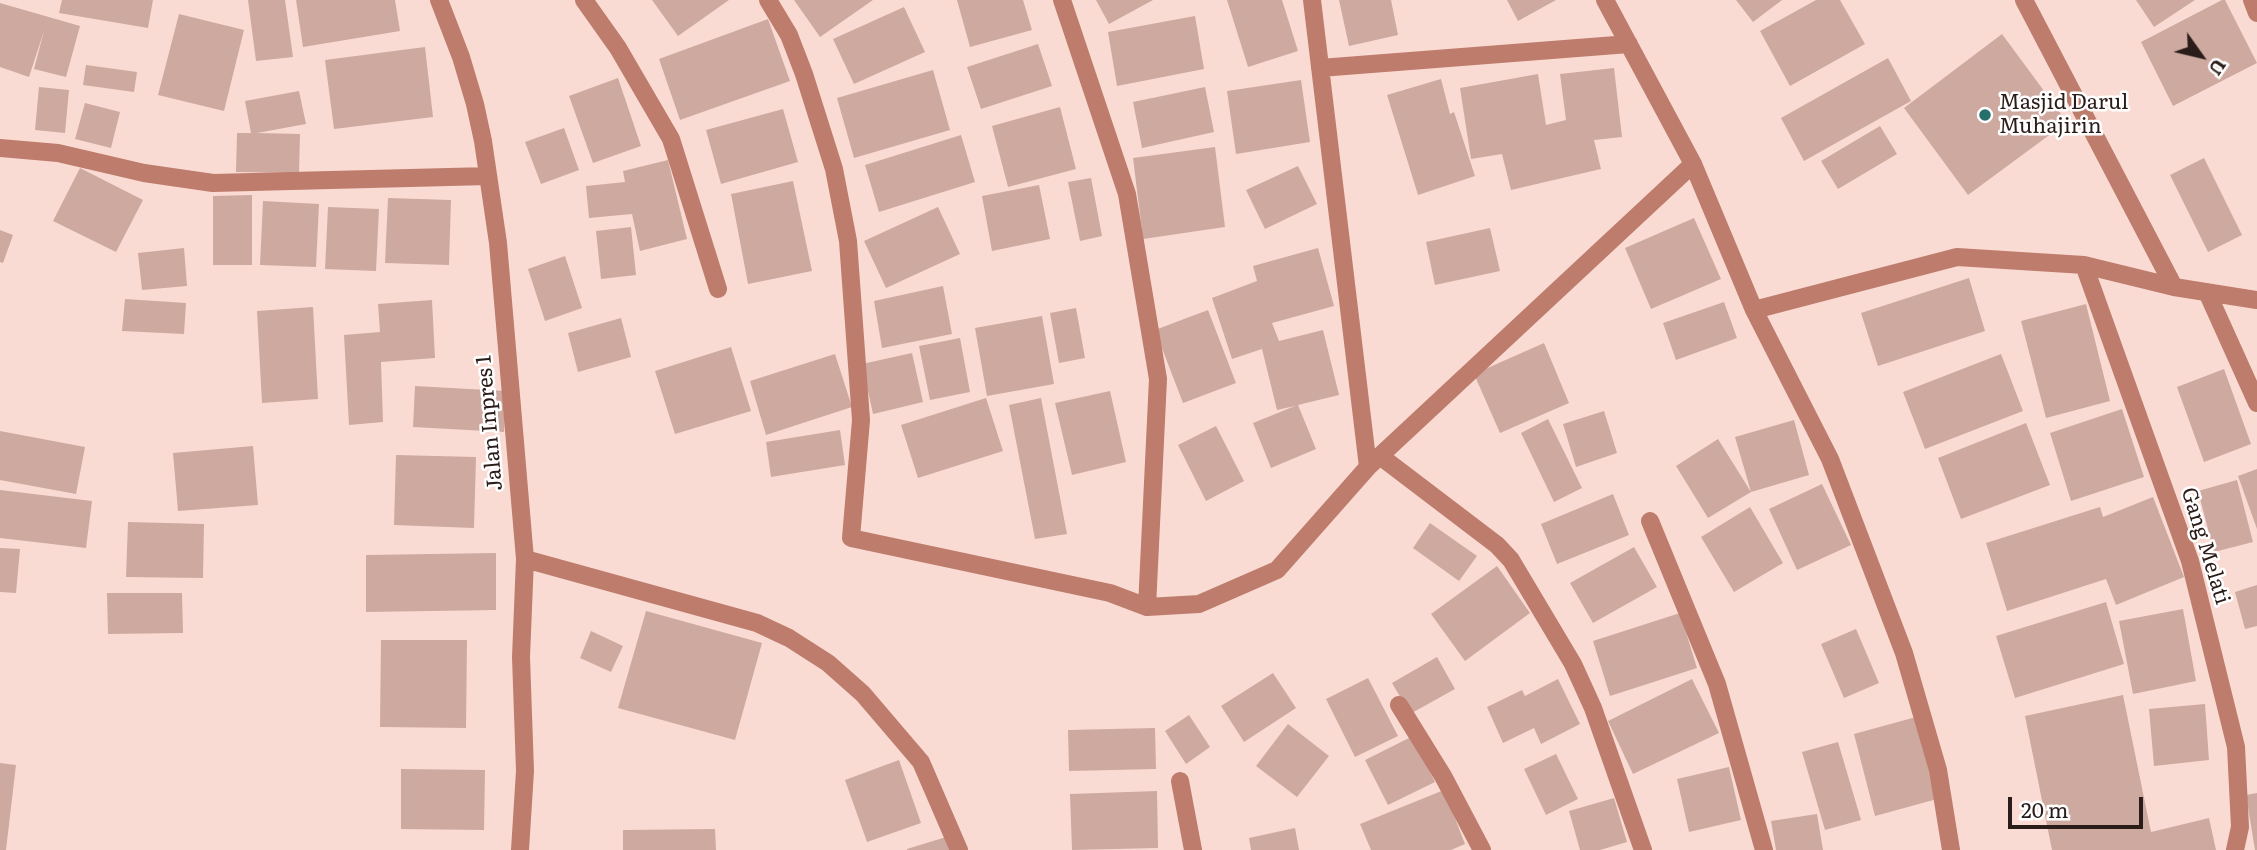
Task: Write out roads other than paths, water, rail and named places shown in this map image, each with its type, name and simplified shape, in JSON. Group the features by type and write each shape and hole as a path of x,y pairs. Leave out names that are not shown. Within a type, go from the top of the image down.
{"street":[{"name":"Jalan Inpres 1","path":"439,0 461,57 475,104 498,243 525,559 521,657 525,771 520,850"},
{"path":"584,0 618,48 671,139 718,289"},
{"path":"768,0 789,36 804,74 834,169 848,241 861,420 851,538 1110,593 1147,607 1199,604 1277,570 1374,461 1693,164"},
{"path":"1062,0 1127,194 1158,379 1147,607"},
{"path":"1312,0 1374,461 1497,545 1511,559 1573,664 1593,708 1643,850"},
{"path":"1605,0 1693,164 1754,310 1830,459 1904,653 1938,769 1951,850"},
{"path":"2024,0 2174,287"},
{"path":"2252,0 2257,13"},
{"path":"1320,68 1629,44"},
{"path":"0,148 58,153 144,173 214,183 488,176"},
{"path":"1754,310 1957,257 2084,265 2174,287 2257,300"},
{"name":"Gang Melati","path":"2084,265 2190,561 2236,747 2240,827 2235,850"},
{"path":"2207,292 2257,403"},
{"path":"1650,521 1717,684 1764,850"},
{"path":"525,559 757,623 789,638 828,663 863,694 920,762 959,850"},
{"path":"1399,705 1443,776 1482,850"},
{"path":"1180,781 1193,850"}],"place":[{"name":"Masjid Darul Muhajirin","path":"1985,115"}]}
